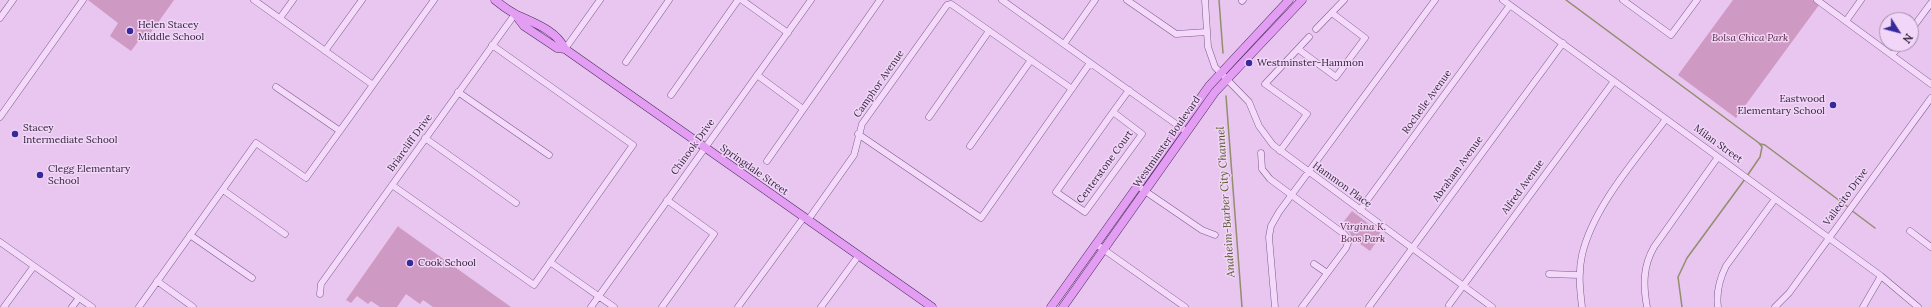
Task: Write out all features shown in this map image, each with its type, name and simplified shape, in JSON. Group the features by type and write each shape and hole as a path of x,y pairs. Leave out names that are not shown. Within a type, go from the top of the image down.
{"main road":[{"name":"Springdale Street","path":"495,0 515,14 532,20 560,39 564,49 932,307"},
{"name":"Westminster Boulevard","path":"1064,307 1145,191 1183,128 1220,73 1289,0"},
{"name":"Westminster Boulevard","path":"1054,306 1138,185 1183,128 1302,0"}],"street":[{"path":"0,18 13,0"},
{"path":"0,117 83,0"},
{"path":"254,0 373,85"},
{"path":"280,18 293,0"},
{"path":"325,51 362,0"},
{"path":"139,307 256,143 306,178 434,0"},
{"path":"564,49 600,0"},
{"path":"626,62 669,0"},
{"path":"671,95 738,0"},
{"path":"742,0 788,33"},
{"name":"Chinook Drive","path":"591,307 811,0"},
{"path":"767,161 880,0"},
{"path":"1002,0 1183,128"},
{"path":"1064,44 1095,0"},
{"path":"1127,0 1176,34 1207,32"},
{"name":"Hammon Place","path":"1205,0 1209,53 1214,67 1249,102 1264,134 1280,151 1492,307"},
{"path":"1316,29 1344,0"},
{"path":"1275,307 1269,237 1271,226 1435,0"},
{"name":"Milan Street","path":"1503,0 1881,276 1918,307"},
{"path":"1623,0 1671,35 1697,0"},
{"path":"1817,0 1931,84"},
{"path":"1846,21 1861,0"},
{"path":"1919,19 1931,3"},
{"name":"Camphor Avenue","path":"738,307 854,155 858,134 862,124 948,4 990,31"},
{"name":"Rochelle Avenue","path":"1360,210 1510,5"},
{"path":"1298,49 1336,77 1365,38 1332,13"},
{"name":"Briarcliff Drive","path":"320,294 321,284 515,14"},
{"path":"929,117 990,31 1072,88"},
{"path":"1280,151 1307,114 1265,84 1309,37"},
{"name":"Abraham Avenue","path":"1369,307 1563,43"},
{"path":"392,185 534,285 634,144 492,45"},
{"path":"970,146 1031,60"},
{"path":"858,134 981,218 1090,63"},
{"path":"757,75 803,109"},
{"name":"Alfred Avenue","path":"1449,305 1614,81"},
{"path":"276,87 340,131"},
{"name":"Centerstone Court","path":"1113,112 1142,134 1085,212 1056,192 1113,112 1129,90"},
{"path":"458,92 549,155"},
{"name":"Vallecito Drive","path":"1775,307 1789,293 1931,98"},
{"path":"1582,307 1579,275 1581,257 1594,220 1604,203 1666,119"},
{"path":"425,138 516,203"},
{"path":"1261,153 1262,169 1270,179 1344,234 1349,240 1346,248 1302,307"},
{"path":"1647,307 1644,278 1648,257 1718,157"},
{"path":"1138,185 1202,230 1215,235"},
{"path":"223,190 285,234"},
{"path":"1718,307 1717,291 1720,279 1726,266 1775,199"},
{"path":"662,307 714,234 667,200"},
{"path":"1910,231 1931,247"},
{"path":"190,235 252,278"},
{"path":"0,242 92,307"},
{"path":"1096,244 1185,307"},
{"path":"821,307 859,255"},
{"path":"550,262 614,307"},
{"path":"1314,264 1327,273"},
{"path":"4,307 34,266"},
{"path":"1549,274 1579,275"},
{"path":"1863,307 1881,276"},
{"path":"157,281 193,307"},
{"path":"72,307 79,298"}],"green space":[{"path":"88,0 174,0 144,42 140,39 131,51 110,36 118,23"},
{"name":"Bolsa Chica Park","path":"1733,0 1812,0 1819,5 1736,118 1678,75"},
{"name":"Virgina K. Boos Park","path":"1352,211 1382,234 1370,251 1352,238 1350,233 1341,225"},
{"name":"Cook School","path":"398,226 511,307 433,307 423,300 420,304 406,294 397,307 380,307 371,301 368,304 357,296 351,303 346,300"}],"waterway":[{"name":"Anaheim-Barber City Channel","path":"1219,0 1223,53"},
{"path":"1566,0 1759,143 1762,147 1760,157 1747,176"},
{"name":"Anaheim-Barber City Channel","path":"1226,96 1242,307"},
{"path":"1761,144 1765,145 1848,207"},
{"path":"1682,307 1678,277 1687,258 1745,179"},
{"path":"1851,210 1875,228"}],"place":[{"name":"Helen Stacey Middle School","path":"130,31"},
{"name":"Westminster-Hammon","path":"1249,63"},
{"name":"Eastwood Elementary School","path":"1833,105"},
{"name":"Stacey Intermediate School","path":"15,134"},
{"name":"Clegg Elementary School","path":"40,175"},
{"name":"Cook School","path":"410,263"}]}
